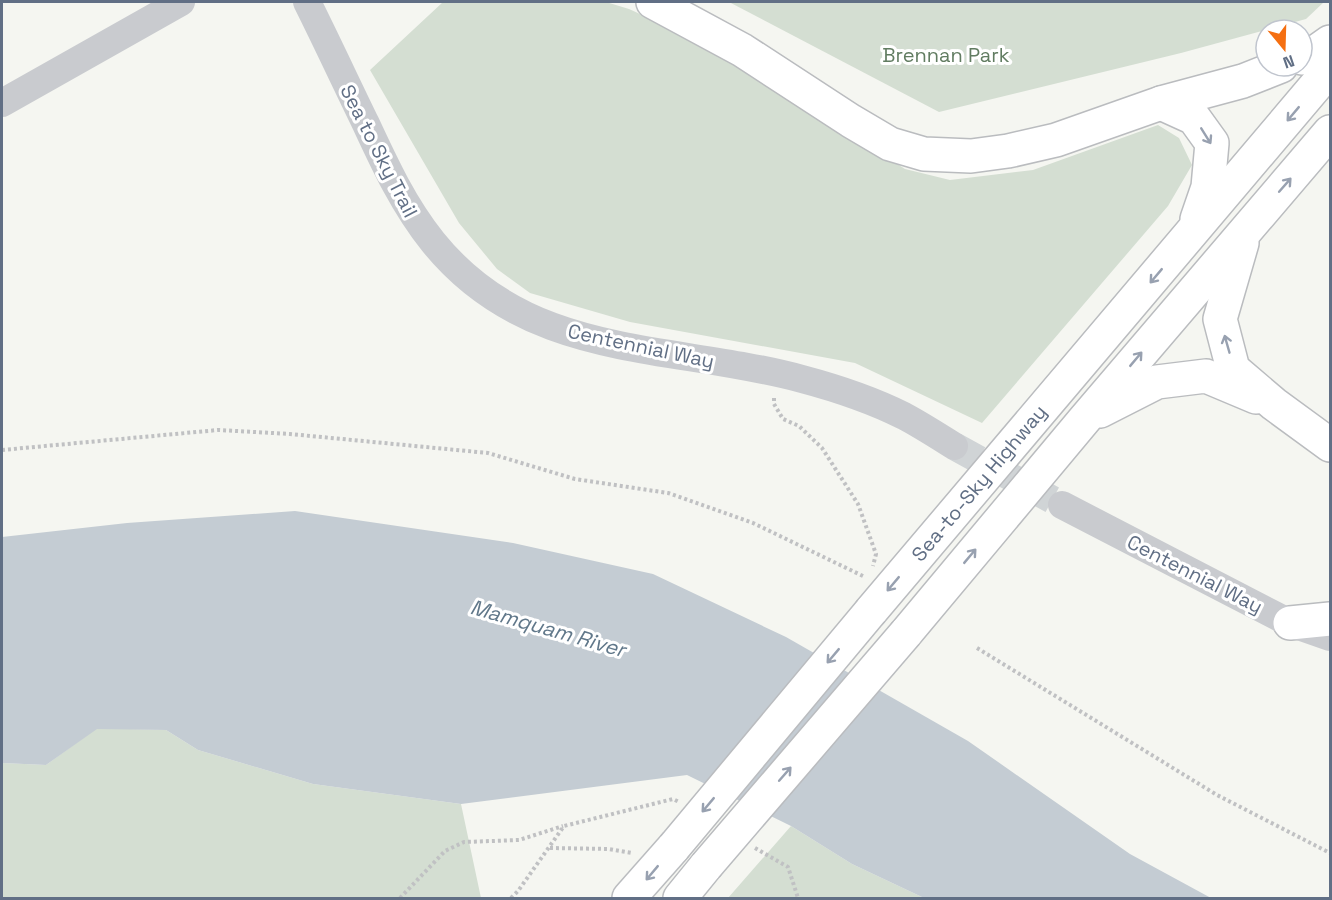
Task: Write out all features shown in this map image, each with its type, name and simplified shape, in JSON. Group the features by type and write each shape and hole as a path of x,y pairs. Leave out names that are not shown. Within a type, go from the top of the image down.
{"highway":[{"path":"653,2 742,50 890,144 924,154 971,156 1008,151 1056,140 1161,103 1254,77"},
{"path":"1314,53 1330,42"},
{"name":"Sea-to-Sky Highway","path":"629,898 674,847 868,598 1193,231 1330,69"},
{"path":"1161,103 1194,118 1212,143 1208,187 1193,231"},
{"name":"Sea-to-Sky Highway","path":"680,898 1330,132"},
{"path":"1246,229 1220,319 1233,369 1274,404 1330,445"},
{"path":"1084,420 1157,382 1206,376 1274,404"},
{"path":"1290,623 1330,619"}],"street":[{"path":"2,103 182,2"},
{"name":"Centennial Way","path":"307,2 393,181 412,214 433,243 456,267 505,304 534,320 606,344 758,369 832,387 903,416 954,446"},
{"name":"Centennial Way","path":"1062,506 1290,623 1330,637"}],"path":[{"path":"773,388 774,404 783,419 799,426 822,447 858,504 876,554 869,579 868,598"},
{"path":"2,450 218,430 290,434 488,453 575,478 668,493 753,523 869,579"},
{"path":"977,648 1217,795 1330,853"},
{"path":"400,898 445,851 464,842 519,840 564,826"},
{"path":"549,848 609,849 638,854"}],"green space":[{"path":"443,2 606,2 629,9 726,53 905,169 950,180 1033,170 1158,125 1179,138 1192,165 1168,206 982,423 855,363 630,322 530,293 497,269 459,223 370,70"},
{"name":"Brennan Park","path":"729,2 1324,2 1307,18 1254,18 1254,33 939,112"},
{"path":"97,728 166,730 198,750 313,784 461,804 481,898 2,898 2,763 46,765"},
{"path":"791,826 852,864 924,898 728,898"}],"water":[{"name":"Mamquam River","path":"295,511 513,543 653,574 786,637 968,741 1130,854 1211,898 924,898 852,864 791,826 687,775 461,804 313,784 198,750 166,730 97,729 46,765 2,763 2,537 127,523"}],"tunnel":[{"path":"954,446 1062,505"}]}
